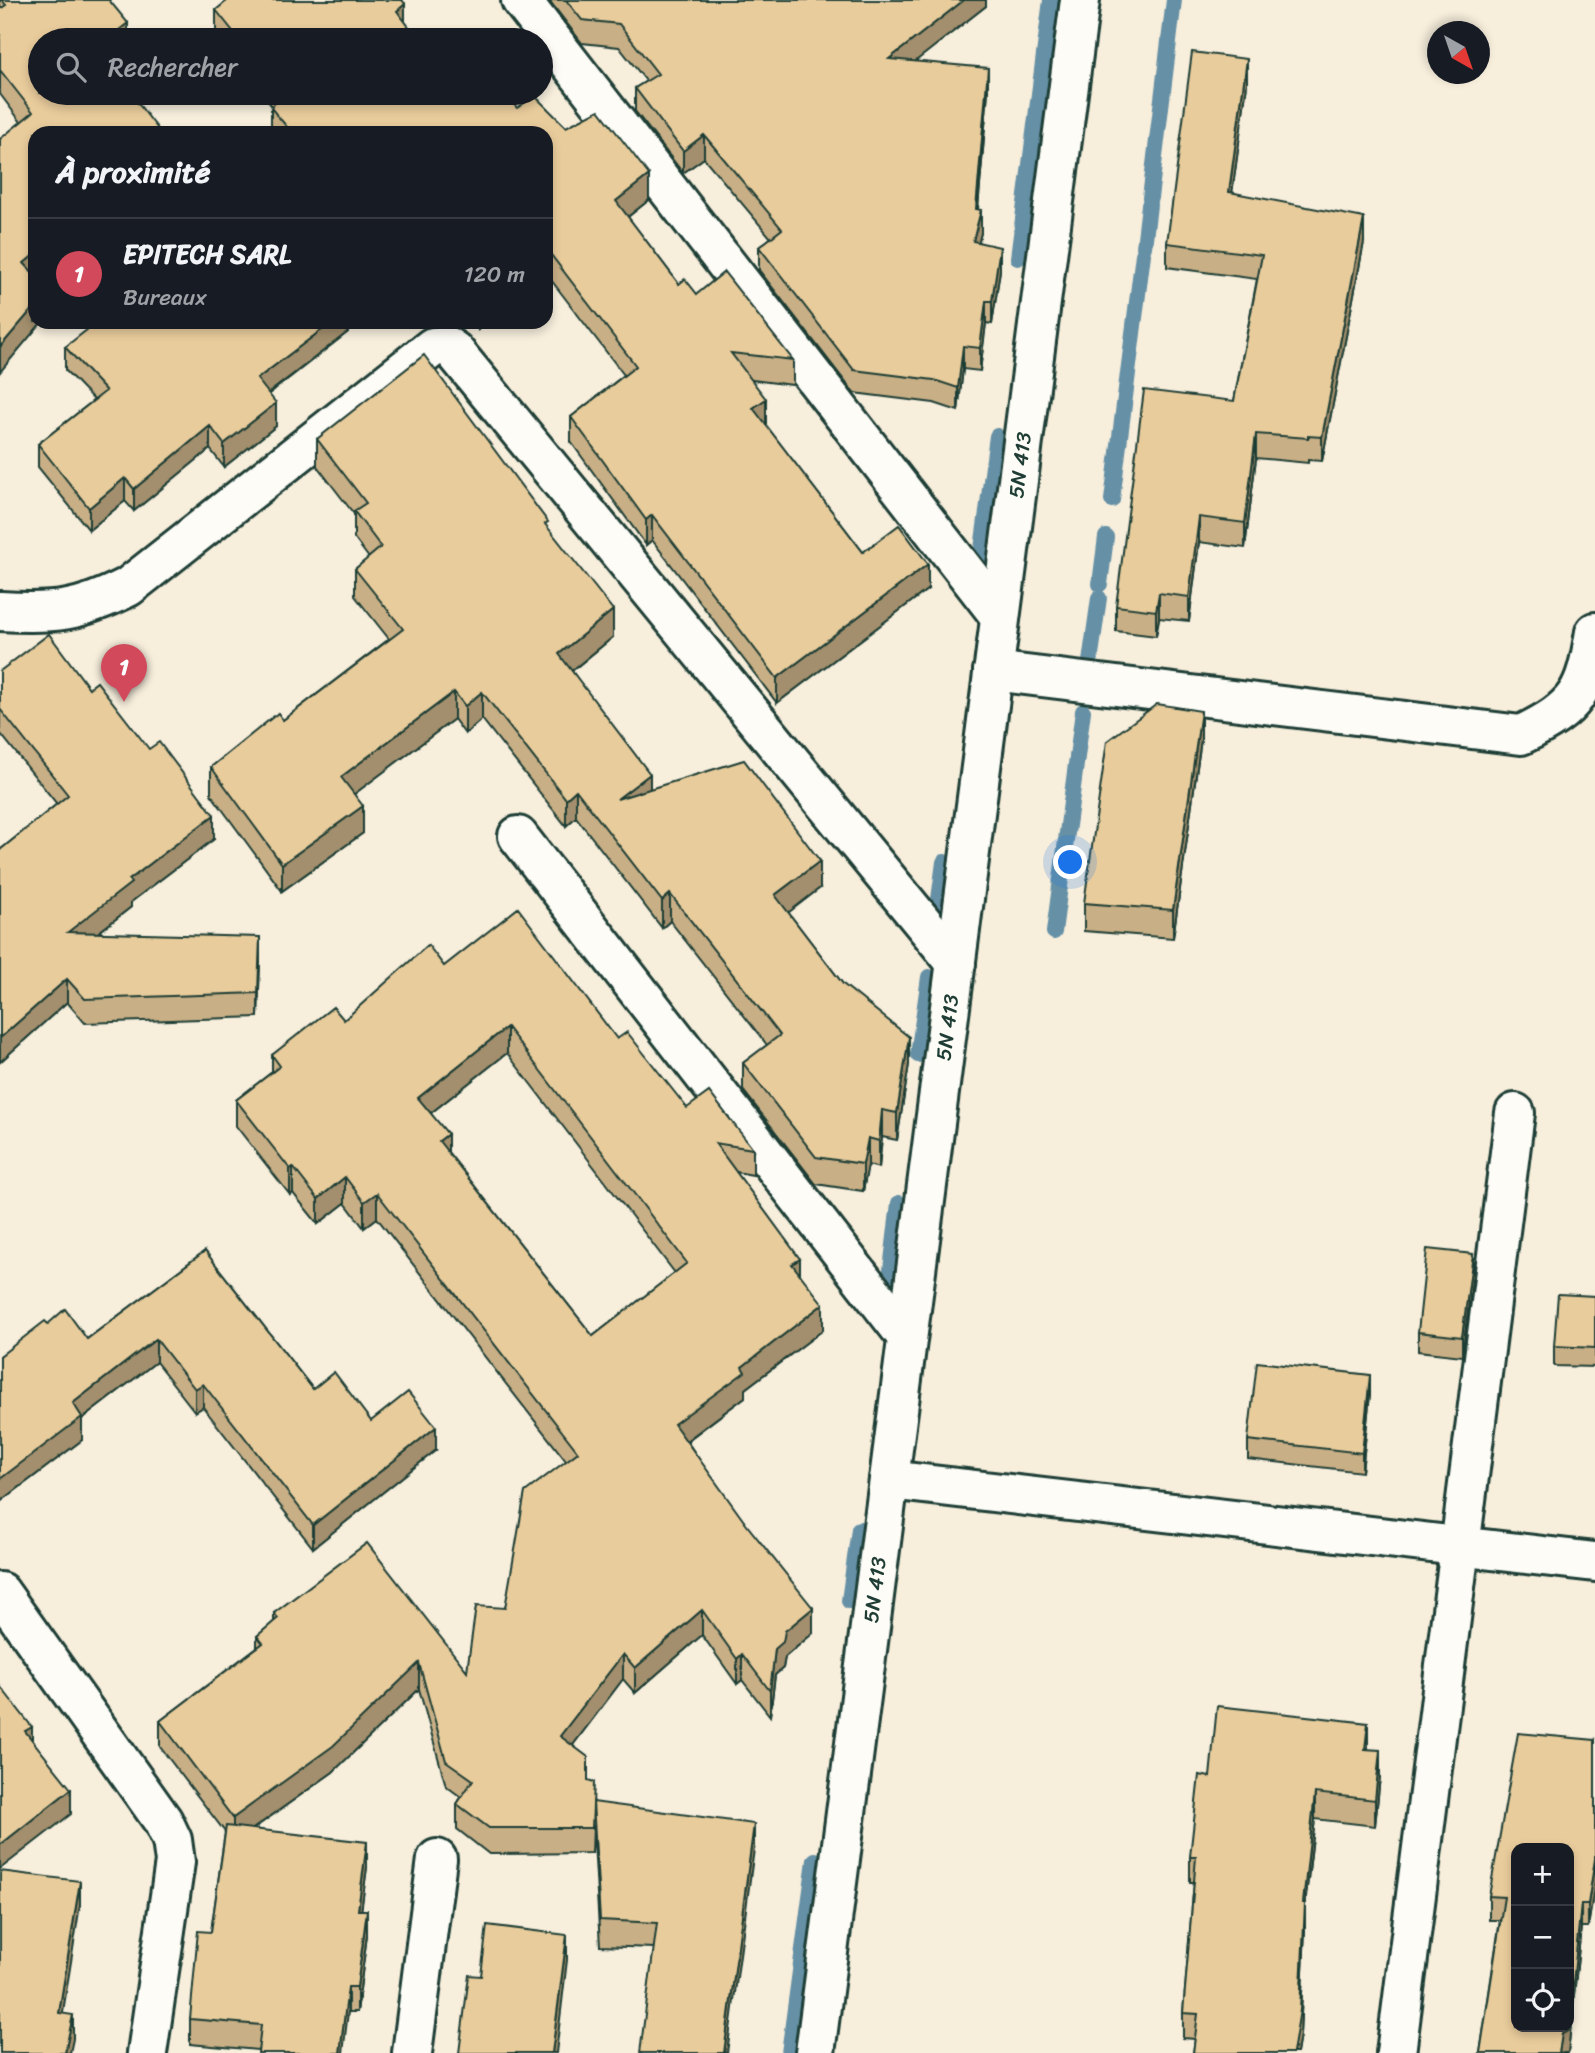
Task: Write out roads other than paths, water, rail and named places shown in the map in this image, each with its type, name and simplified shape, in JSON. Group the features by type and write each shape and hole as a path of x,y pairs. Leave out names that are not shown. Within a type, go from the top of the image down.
{"street":[{"path":"521,0 543,28"},
{"name":"5N 413","path":"815,2053 1080,0"},
{"path":"553,41 999,615"},
{"path":"0,611 48,614 92,605 128,587 433,347 445,345 463,362 956,963"},
{"path":"993,671 1521,735 1548,722 1570,703 1587,680 1595,632"},
{"path":"518,836 907,1336"},
{"path":"1396,2053 1515,1114"},
{"path":"889,1480 1595,1562"},
{"path":"0,1592 163,1821 172,1840 176,1861 147,2053"},
{"path":"412,2053 437,1859"}],"waterway":[{"path":"1018,258 1051,0"},
{"path":"1150,198 1174,0"},
{"path":"1144,247 1149,205"},
{"path":"1112,500 1143,254"},
{"path":"980,564 997,436"},
{"path":"1100,584 1106,537"},
{"path":"1090,662 1099,598"},
{"path":"1054,932 1083,711"},
{"path":"935,929 944,862"},
{"path":"918,1055 929,977"},
{"path":"887,1303 899,1203"},
{"path":"849,1601 859,1529"},
{"path":"789,2053 815,1860"}],"place":[{"name":"EPITECH SARL","path":"124,702"}]}
